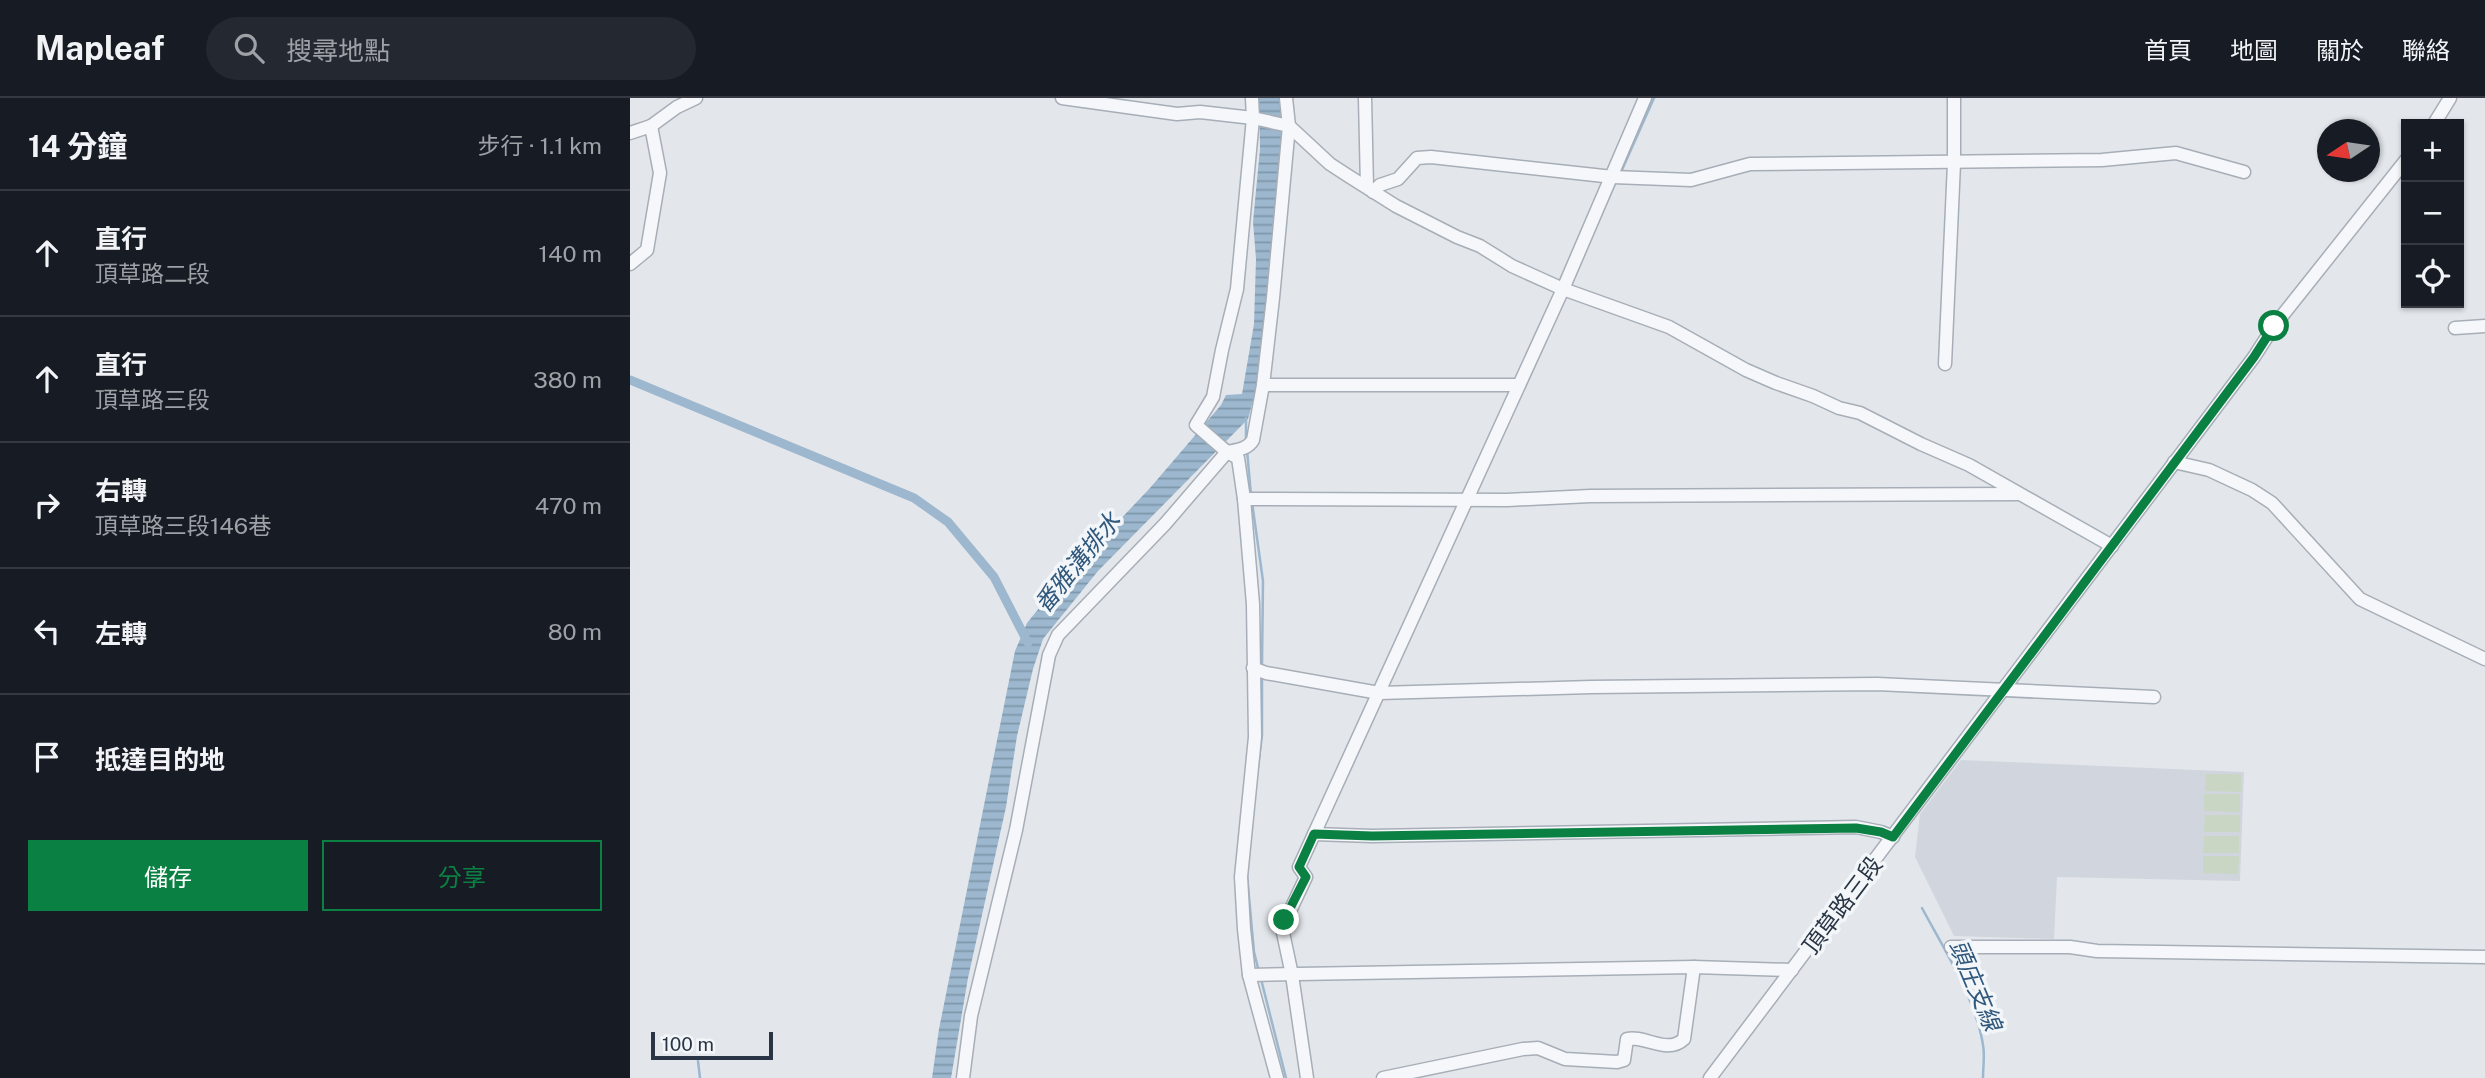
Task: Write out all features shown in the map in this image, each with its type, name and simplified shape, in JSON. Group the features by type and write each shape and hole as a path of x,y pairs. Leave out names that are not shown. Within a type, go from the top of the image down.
{"street":[{"path":"630,133 651,126 677,107 696,98"},
{"path":"1062,98 1177,114 1200,112 1253,118 1289,126 1330,164 1370,189 1457,237 1480,246 1512,266 1563,289 1669,327 1746,370 1839,408 1860,413 1969,465 2112,546"},
{"path":"1252,98 1253,118 1237,289 1213,397 1196,425 1238,458 1250,499 1253,604 1259,670 1241,877 1249,975 1277,1078"},
{"path":"963,1078 971,1016 1016,830 1049,655 1058,635 1165,524 1227,452 1246,447 1263,384 1289,126 1286,98"},
{"path":"1365,98 1370,189"},
{"path":"1307,1078 1292,975 1282,928 1306,877 1299,867 1563,289 1646,98"},
{"path":"1945,364 1954,163 1954,98"},
{"path":"2437,119 2450,98"},
{"path":"630,264 647,250 660,173 651,126"},
{"path":"1370,189 1398,179 1417,159 1431,157 1613,177 1690,180 1750,164 2102,160 2176,153 2244,172"},
{"name":"頂草路三段","path":"1710,1078 2254,357 2274,326 2401,166"},
{"path":"2455,328 2485,326"},
{"path":"1263,384 1519,385"},
{"path":"2174,463 2209,470 2252,490 2272,503 2360,599 2485,659"},
{"path":"1250,499 1466,500 1792,494 2021,494"},
{"path":"1259,670 1380,693 1826,684 2154,697"},
{"path":"1314,834 1372,836 1856,828 1893,837"},
{"path":"1951,947 2070,947 2097,951 2485,957"},
{"path":"1249,975 1694,967 1792,970"},
{"path":"1383,1078 1523,1049 1538,1048 1565,1059 1617,1062 1624,1060 1627,1039 1633,1037 1674,1045 1684,1039 1694,967"}],"shaded area":[{"path":"1961,760 2244,772 2240,881 2057,877 2054,939 1954,936 1915,857 1920,814"}],"green space":[{"path":"2206,774 2241,774 2241,792 2205,791"},
{"path":"2204,794 2240,794 2240,812 2204,811"},
{"path":"2205,815 2240,815 2240,832 2204,832"},
{"path":"2204,836 2239,836 2239,853 2203,853"},
{"path":"2203,856 2239,856 2238,874 2203,873"}],"water":[{"path":"1259,98 1280,98 1282,150 1266,314 1256,390 1248,419 1098,571 1043,639 1017,736 1006,807 968,978 951,1078 932,1078 939,1029 1015,651 1027,623 1056,587 1150,488 1221,405 1226,395 1242,394 1254,324 1256,259 1253,222 1260,149"}],"waterway":[{"path":"1621,172 1654,98"},
{"path":"1609,197 1616,181"},
{"path":"630,380 914,498 948,522 994,577 1028,643"},
{"path":"1246,418 1246,440"},
{"path":"1247,450 1251,495"},
{"path":"1252,502 1263,581 1262,666"},
{"path":"1257,774 1262,735 1262,676"},
{"path":"1247,875 1254,952 1259,972"},
{"name":"頭庄支線","path":"1922,908 1974,1010 1984,1049 1983,1078"},
{"path":"1261,979 1286,1078"},
{"path":"698,1061 700,1078"}],"route":[{"path":"1284,920 1306,877 1299,867 1314,834 1372,836 1856,828 1893,837 2254,357 2274,326"}],"water label":[{"name":"番雅溝排水","path":"1077,562"}]}
